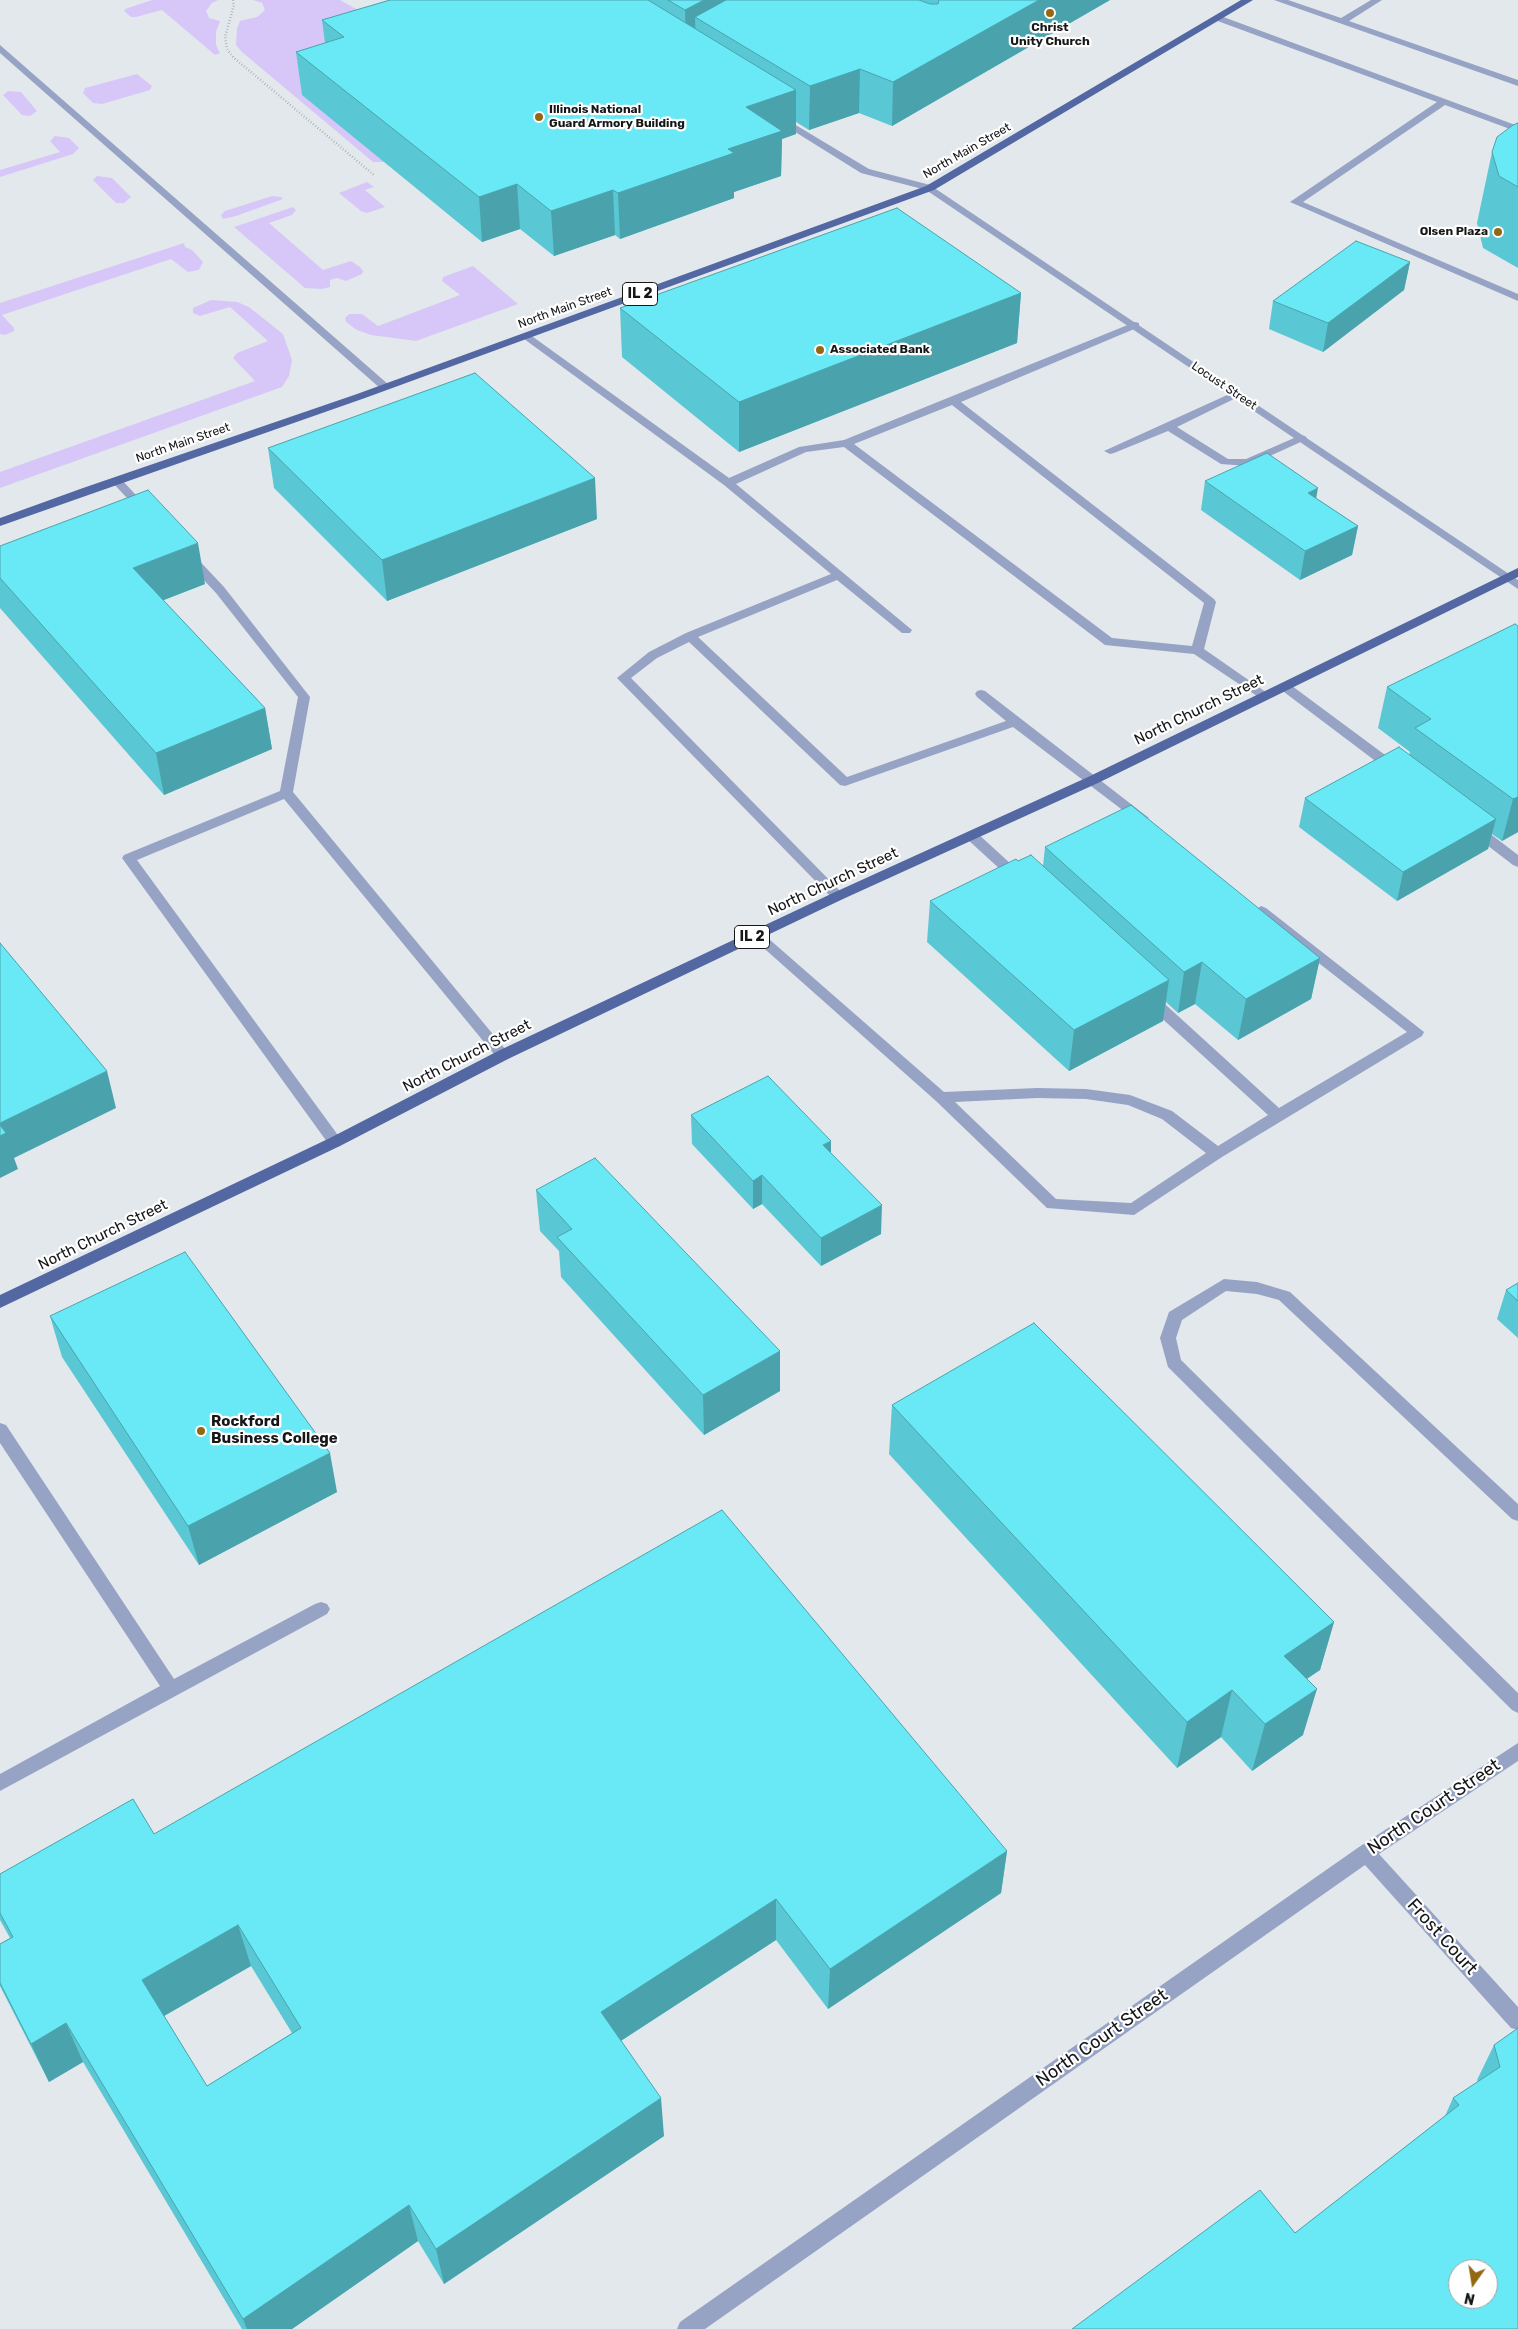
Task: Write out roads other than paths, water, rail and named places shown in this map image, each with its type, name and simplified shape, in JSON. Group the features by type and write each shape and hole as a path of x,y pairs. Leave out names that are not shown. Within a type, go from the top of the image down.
{"main road":[{"name":"North Main Street","path":"0,522 385,387 930,188 1248,0"},
{"name":"North Church Street","path":"0,1302 335,1142 502,1055 838,896 1093,780 1264,695 1515,578"}],"street":[{"path":"1279,0 1518,83"},
{"path":"1343,21 1377,0"},
{"path":"1218,18 1518,129"},
{"path":"0,48 385,387"},
{"path":"1444,102 1296,202 1518,298"},
{"name":"Locust Street","path":"766,110 864,171 930,188 1301,438 1515,578"},
{"path":"728,483 802,449 846,443 953,401 1135,325"},
{"path":"525,336 728,483 906,630"},
{"path":"1110,451 1169,427 1236,394"},
{"path":"953,401 1210,602 1197,650"},
{"path":"1169,427 1225,462 1248,463 1301,438"},
{"path":"846,443 1109,642 1197,650 1264,695"},
{"path":"116,480 155,521"},
{"path":"181,548 220,590 304,696 286,793"},
{"path":"838,575 690,636 653,655 623,678 838,896"},
{"path":"690,636 845,782 1015,722"},
{"path":"1284,686 1409,780"},
{"path":"981,694 1154,828"},
{"path":"286,793 502,1055"},
{"path":"286,793 129,858 335,1142"},
{"path":"1464,821 1518,862"},
{"path":"971,836 1030,889"},
{"path":"756,935 941,1097 1052,1204 1134,1208 1217,1153 1417,1032 1247,900"},
{"path":"1139,989 1278,1116"},
{"path":"941,1097 1037,1093 1086,1094 1130,1100 1167,1115 1217,1153"},
{"path":"1518,1514 1284,1296 1257,1288 1224,1286 1175,1316 1168,1338 1174,1363 1518,1704"},
{"path":"0,1430 171,1689"},
{"path":"0,1783 321,1609"},
{"name":"North Court Street","path":"687,2329 1366,1853 1518,1750"},
{"name":"Frost Court","path":"1366,1853 1518,2021"}],"place":[{"name":"Christ Unity Church","path":"1050,13"},
{"name":"Illinois National Guard Armory Building","path":"539,117"},
{"name":"Olsen Plaza","path":"1498,232"},
{"name":"Associated Bank","path":"820,350"},
{"name":"Rockford Business College","path":"201,1431"}]}
